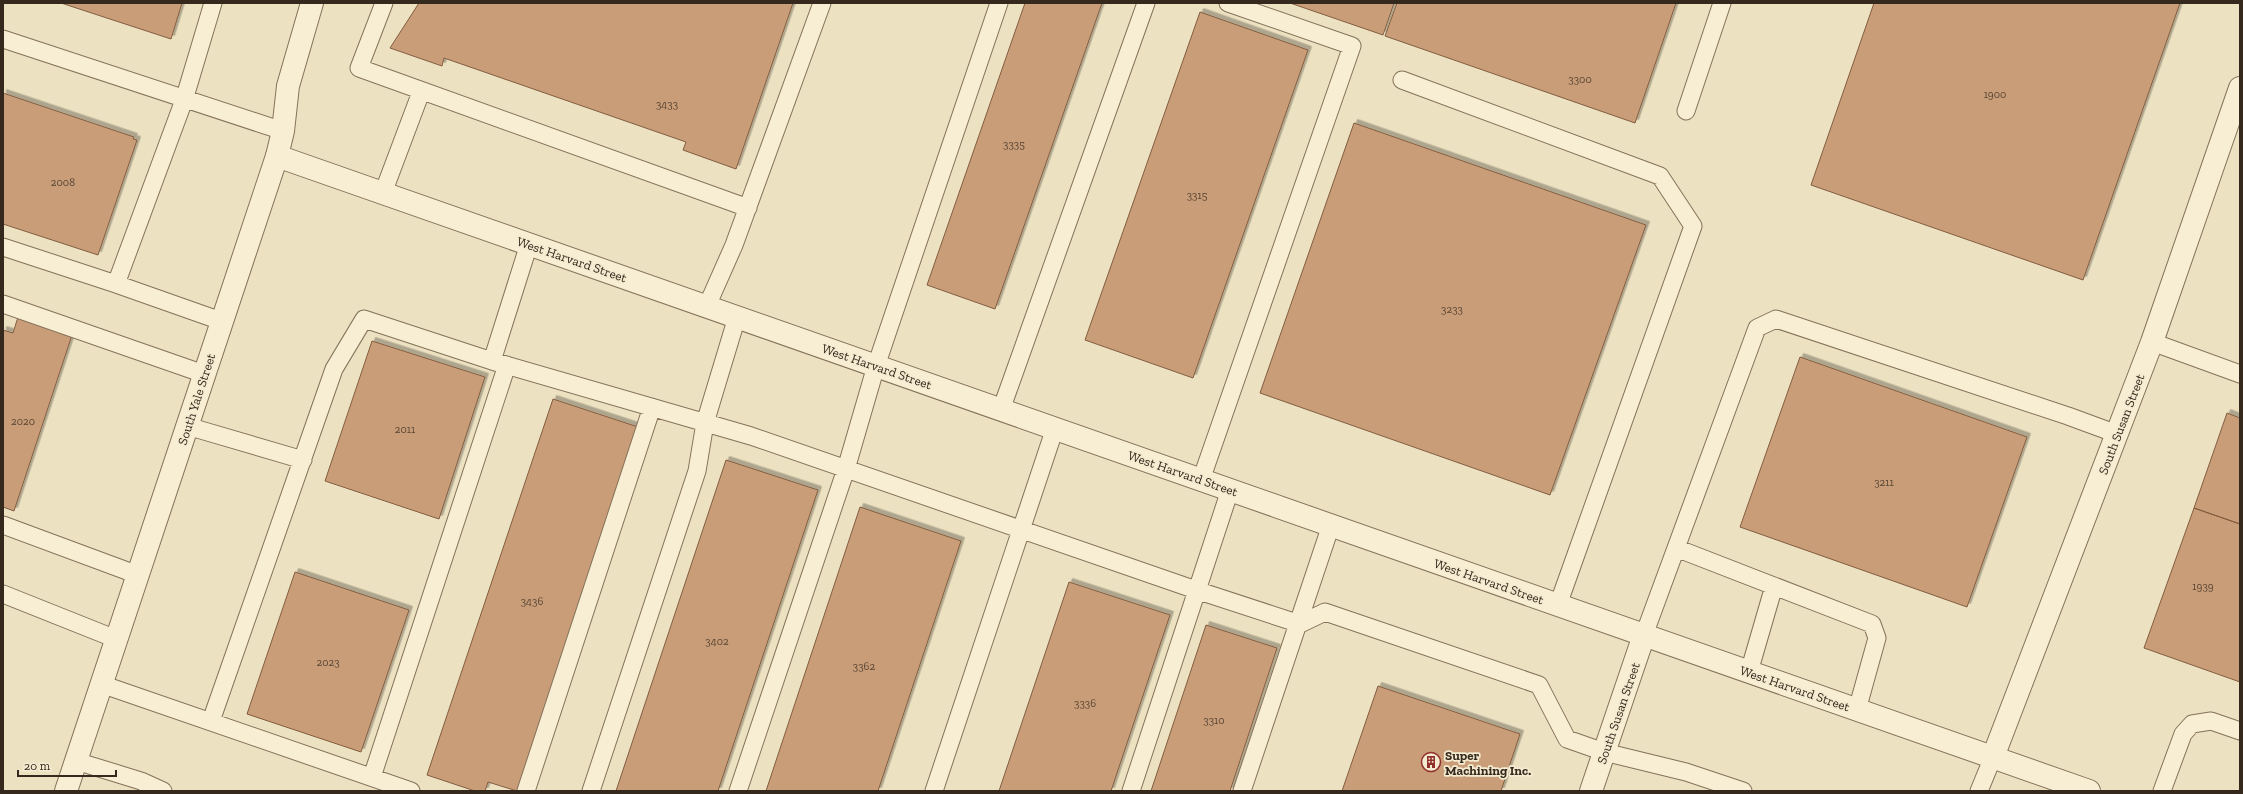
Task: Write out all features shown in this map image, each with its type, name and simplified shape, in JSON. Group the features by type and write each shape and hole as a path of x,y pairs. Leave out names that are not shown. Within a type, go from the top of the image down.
{"street":[{"name":"South Yale Street","path":"66,791 277,156 283,131 288,86 312,3"},
{"name":"South Susan Street","path":"1993,757 2152,342 2240,88"},
{"name":"West Harvard Street","path":"277,156 1993,757 2055,785 2090,791"},
{"name":"South Susan Street","path":"1592,791 1644,635"}],"lane":[{"path":"116,284 184,100 213,3"},
{"path":"384,3 359,68 421,92 748,208"},
{"path":"707,306 734,245 822,3"},
{"path":"738,791 846,469 876,366 999,3"},
{"path":"1001,410 1146,3"},
{"path":"1201,480 1352,46 1228,3"},
{"path":"1686,112 1722,3"},
{"path":"3,38 184,100 283,131"},
{"path":"1402,80 1660,176 1693,226 1558,605"},
{"path":"384,193 421,92"},
{"path":"372,777 500,363 529,244"},
{"path":"3,247 116,284 221,321"},
{"path":"3,304 204,374"},
{"path":"591,791 697,471 704,423 737,317"},
{"path":"211,721 334,369 364,319 500,363 704,423 846,469 1196,590 1300,624 1325,612 1539,685 1567,739 1604,752 1686,772 1743,791"},
{"path":"1644,635 1757,328 1776,319 2068,416 2117,434"},
{"path":"2152,342 2240,374"},
{"path":"526,791 652,407"},
{"path":"187,426 303,460"},
{"path":"934,791 1055,428"},
{"path":"1131,791 1230,490"},
{"path":"3,525 138,575"},
{"path":"1242,791 1300,624 1331,525"},
{"path":"1676,548 1872,624 1877,638 1857,710"},
{"path":"1749,672 1774,586"},
{"path":"3,594 116,638"},
{"path":"101,684 411,791"},
{"path":"2162,791 2183,734 2192,724 2211,721 2240,731"},
{"path":"1979,791 1993,757"},
{"path":"76,760 141,780 163,791"}],"building":[{"path":"61,3 182,3 171,39"},
{"path":"419,3 793,3 736,169 683,150 686,142 444,58 442,66 390,48"},
{"path":"1025,3 1102,3 995,309 927,285"},
{"path":"1290,3 1394,3 1383,35"},
{"path":"1397,3 1676,3 1635,123 1385,36"},
{"path":"1874,3 2180,3 2083,280 1811,185"},
{"path":"1200,12 1308,50 1193,378 1085,340"},
{"path":"3,93 134,137 133,139 137,140 98,255 3,224"},
{"path":"1354,123 1646,225 1550,495 1260,393"},
{"path":"18,317 72,335 14,511 3,507 3,330 13,333"},
{"path":"372,341 485,377 439,519 325,481"},
{"path":"1800,357 2027,437 1967,607 1740,527"},
{"path":"553,399 638,427 517,791 488,782 485,791 475,791 427,775"},
{"path":"2227,413 2240,418 2240,524 2194,508"},
{"path":"726,460 818,490 718,791 616,791"},
{"path":"860,507 961,541 878,791 766,791"},
{"path":"2194,508 2240,524 2240,682 2144,648"},
{"path":"295,572 409,610 361,752 247,714"},
{"path":"1069,582 1170,615 1111,791 999,791"},
{"path":"1206,625 1277,648 1230,791 1151,791"},
{"name":"Super Machining Inc.","path":"1378,686 1520,734 1501,791 1342,791"}],"place":[{"name":"Super Machining Inc.","path":"1431,762"}]}
